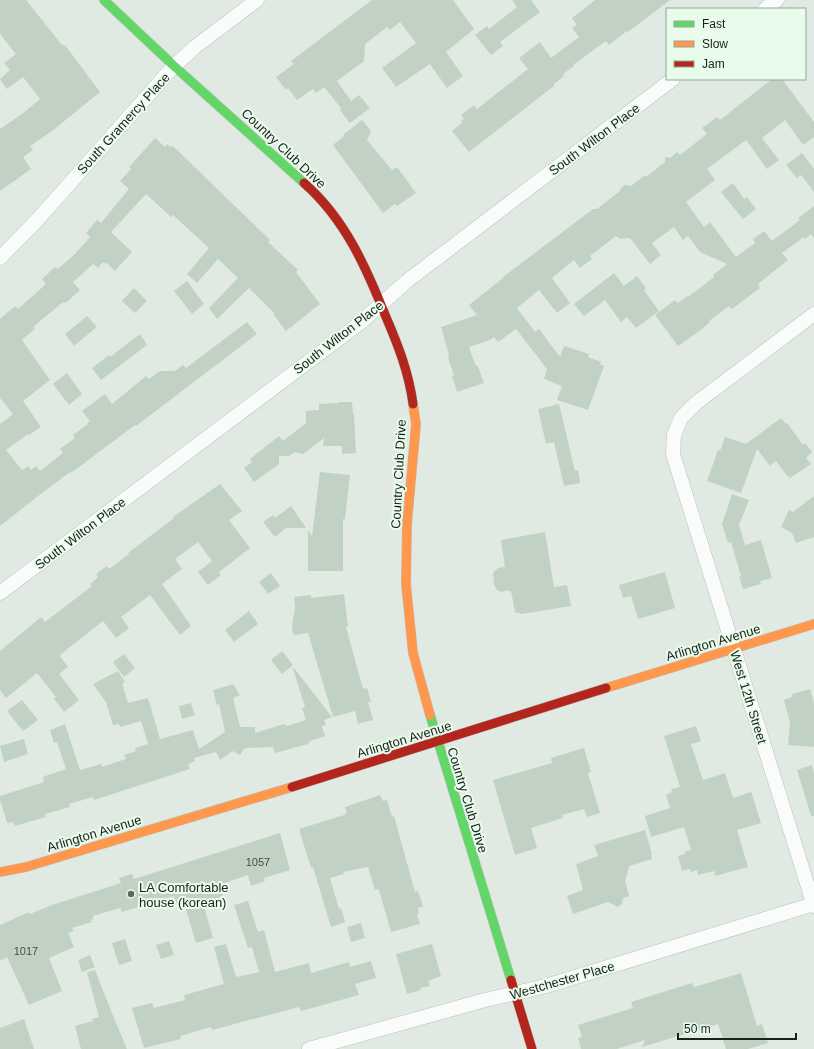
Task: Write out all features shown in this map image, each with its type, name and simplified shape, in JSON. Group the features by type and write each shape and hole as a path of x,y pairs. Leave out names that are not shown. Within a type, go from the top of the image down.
{"street":[{"name":"Country Club Drive","path":"104,0 174,66 309,187 337,218 362,260 401,353 411,389 416,424 407,524 406,584 414,653 436,742 532,1049"},
{"name":"South Gramercy Place","path":"0,258 39,218 174,66 195,47 257,0"},
{"path":"766,8 777,0"},
{"name":"South Wilton Place","path":"0,593 360,323 407,281 672,80"},
{"name":"West 12th Street","path":"814,314 696,403 681,418 674,434 673,454 814,905"},
{"name":"Arlington Avenue","path":"0,872 26,867 84,850 814,624"},
{"name":"Westchester Place","path":"309,1049 485,1000 546,986 814,905"}],"building":[{"path":"0,0 26,0 62,45 63,44 68,49 100,92 52,131 30,146 33,150 23,157 31,169 0,191 0,129 40,99 23,77 7,89 0,79 10,70 4,63 16,54 0,34"},
{"path":"372,0 453,0 474,29 446,52 463,76 447,88 430,64 396,87 382,68 416,43 400,22 390,30 387,27 365,44 364,61 337,81 351,101 359,95 370,108 350,123 340,110 341,108 324,87 316,93 313,89 297,100 288,88 286,90 276,77 294,64 291,61"},
{"path":"512,0 531,0 540,12 500,42 503,46 491,55 475,35 487,26 489,29 517,7"},
{"path":"595,0 670,0 609,45 606,41 573,65 574,66 563,74 564,76 554,84 554,86 469,152 452,131 462,123 461,121 464,119 461,115 474,105 477,109 528,69 519,58 540,42 551,58 579,37 572,28 577,25 572,18"},
{"path":"771,80 783,80 814,122 814,137 803,145 785,120 762,138 779,160 767,169 746,140 707,169 715,180 686,202 704,227 710,222 736,257 755,243 753,239 764,231 772,241 800,220 798,218 814,206 814,238 811,234 805,239 804,237 782,253 788,260 758,284 760,288 732,309 729,306 709,321 710,322 701,330 678,346 655,315 675,300 678,303 687,296 688,297 714,277 713,275 727,264 700,252 688,236 683,240 674,227 652,243 661,255 650,264 630,238 620,239 616,236 590,256 592,259 580,268 574,260 552,278 570,303 557,313 539,290 517,308 535,332 539,329 560,357 564,346 589,354 588,357 601,362 600,364 604,366 588,410 557,400 562,386 544,379 547,369 516,329 498,342 494,337 490,340 469,347 484,383 457,392 441,327 477,315 469,305 503,277 593,209 597,209 620,191 625,185 631,186 645,175 646,177 665,162 665,157 670,158 677,152 680,155 707,134 702,128 717,117 720,120"},
{"path":"362,120 371,131 367,140 392,170 397,167 416,193 397,206 395,204 383,213 333,145"},
{"path":"155,138 165,147 167,144 170,147 172,146 175,148 270,240 268,242 298,270 296,272 320,304 286,331 274,315 275,314 249,288 217,319 209,308 238,278 218,259 197,283 187,274 209,248 173,215 171,217 146,194 111,232 132,252 115,271 106,262 105,264 103,262 98,268 93,264 73,282 80,290 68,301 63,302 33,327 35,329 22,340 50,380 23,401 41,427 29,435 28,434 6,450 22,470 28,466 31,470 36,466 40,471 63,453 60,449 75,438 73,435 88,424 87,423 90,421 82,411 105,394 112,404 146,376 149,379 160,371 175,371 183,365 186,368 247,322 257,334 136,426 135,425 71,473 70,472 0,526 0,424 13,414 0,398 0,319 15,306 18,309 46,284 42,279 55,267 58,269 75,254 90,237 86,233 96,221 98,220 101,223 129,189 120,181 131,169 129,167"},
{"path":"802,153 814,169 814,192 801,175 797,178 786,165"},
{"path":"733,183 744,199 747,197 756,209 743,219 721,192"},
{"path":"614,273 624,286 637,276 646,288 644,290 659,311 636,328 627,317 621,322 605,300 584,316 574,304"},
{"path":"187,281 204,304 192,314 174,291"},
{"path":"134,288 147,301 135,313 122,301"},
{"path":"87,316 97,327 74,346 65,334"},
{"path":"140,334 147,345 101,380 92,368 109,355 110,357"},
{"path":"67,373 82,394 69,405 53,384"},
{"path":"352,402 356,453 342,454 342,446 323,446 324,438 303,454 295,452 289,456 279,456 279,464 254,482 244,468 252,462 250,459 279,436 283,441 306,423 306,411 319,410 319,404"},
{"path":"559,404 575,471 578,470 580,483 564,486 554,442 546,444 538,409"},
{"path":"781,418 786,424 787,423 803,445 805,443 812,452 806,458 811,464 790,478 776,461 770,466 757,449 741,493 707,481 718,450 720,451 725,437 746,444"},
{"path":"320,472 350,475 345,519 343,519 343,571 308,571 308,530 312,536"},
{"path":"220,484 242,511 229,520 250,548 219,572 221,575 208,585 198,572 212,561 198,542 175,559 182,569 162,584 191,626 180,635 150,595 121,617 129,628 116,638 103,621 61,654 60,656 68,667 59,674 79,700 64,712 54,699 56,697 37,673 6,698 0,690 0,651 41,617 45,622 92,586 90,584 98,577 96,574 107,566 109,569 174,518 173,517"},
{"path":"732,494 749,500 739,525 745,545 761,540 772,578 760,581 761,584 743,589 739,577 741,576 731,542 728,543 722,524"},
{"path":"814,496 814,537 796,543 792,533 781,527 789,510 793,512"},
{"path":"291,506 306,528 286,528 275,537 263,522 273,515 275,518"},
{"path":"545,532 554,587 567,585 571,606 522,614 515,612 511,591 509,592 508,590 501,592 497,590 494,584 493,573 498,568 505,567 501,540"},
{"path":"665,572 675,608 638,619 631,596 623,598 619,585"},
{"path":"271,573 280,586 268,594 259,582"},
{"path":"344,594 348,627 346,627 363,689 367,688 371,702 368,702 373,720 358,724 355,711 333,717 308,633 294,635 292,629 295,608 294,597 311,595 311,598"},
{"path":"249,611 258,624 234,642 225,630"},
{"path":"282,651 293,665 282,674 271,660"},
{"path":"124,654 135,668 124,677 113,662"},
{"path":"294,668 332,717 324,720 326,725 322,726 325,736 310,741 308,744 275,753 273,747 245,748 240,755 233,751 220,760 216,752 194,758 195,761 188,764 190,769 94,800 93,797 69,804 70,807 45,814 46,817 15,826 13,822 7,823 0,796 44,782 43,777 66,769 57,742 54,743 50,730 65,724 80,770 101,764 102,767 126,759 124,755 136,751 135,748 148,744 141,721 120,727 119,724 113,725 106,702 93,684 118,671 125,682 122,684 128,703 148,698 160,739 193,730 199,749 225,732 219,704 217,705 213,690 233,684 240,695 233,698 240,727 255,727 255,733 284,724 287,726 306,720 302,708 305,707 293,669"},
{"path":"810,689 814,702 814,747 788,745 790,722 784,700 792,697 792,694"},
{"path":"22,700 38,720 23,731 7,711"},
{"path":"191,703 195,715 182,719 179,706"},
{"path":"696,726 701,741 691,744 703,780 725,773 733,798 751,792 761,823 737,830 748,867 715,876 714,871 698,875 697,870 691,872 690,869 682,871 678,856 691,850 684,827 651,837 645,816 670,808 666,795 672,792 671,789 680,787 664,736"},
{"path":"24,739 28,754 4,762 0,746"},
{"path":"584,748 591,772 588,773 600,813 587,817 584,809 562,815 563,818 531,828 537,848 515,855 493,780 552,763 551,758"},
{"path":"812,765 814,774 814,816 811,816 797,770"},
{"path":"380,795 383,801 387,800 392,817 394,816 415,892 418,891 423,906 418,908 419,913 417,914 420,924 391,932 379,890 375,890 368,867 343,872 344,874 330,878 339,909 341,908 345,922 331,927 313,867 311,868 299,829 344,815 347,813 345,807"},
{"path":"645,830 652,859 629,866 625,881 629,896 623,898 622,904 618,907 608,902 573,914 567,896 583,890 576,864 598,856 594,845"},
{"path":"280,833 290,870 264,878 265,881 251,886 248,875 219,885 223,897 203,903 213,938 196,943 184,903 177,905 174,896 122,912 120,908 93,916 93,919 91,920 92,922 72,928 74,931 68,933 74,947 49,958 62,991 29,1005 7,957 0,961 0,925 29,912 30,914 52,905 121,883 119,878 132,874 134,879"},
{"path":"248,901 258,932 264,930 275,972 309,963 311,973 349,962 350,967 371,961 376,978 355,984 359,995 301,1011 299,1007 212,1030 211,1027 180,1036 181,1039 144,1048 132,1008 152,1003 154,1008 185,1000 184,995 224,984 214,947 226,944 236,977 259,972 252,947 248,948 234,905"},
{"path":"361,923 365,938 351,942 347,927"},
{"path":"125,939 132,961 119,965 112,943"},
{"path":"169,941 174,955 161,959 156,945"},
{"path":"432,944 441,976 428,981 430,986 420,988 421,990 407,994 396,954"},
{"path":"90,955 95,967 82,972 78,960"},
{"path":"95,970 127,1049 81,1049 75,1026 93,1021 92,1019 99,1017 87,972"},
{"path":"741,973 757,1026 762,1024 768,1043 748,1049 726,1049 718,1024 642,1047 645,1040 617,1049 581,1049 578,1038 582,1037 578,1025 633,1008 631,1002 692,983 694,987"},
{"path":"24,1019 34,1049 0,1049 0,1028"}],"traffic: fast":[{"path":"104,0 174,66 304,183"},
{"path":"430,715 511,980"}],"traffic: slow":[{"path":"413,404 416,424 407,524 406,584 413,653 430,715"},
{"path":"606,688 814,624"},
{"path":"0,872 26,867 292,787"}],"traffic: jam":[{"path":"304,183 318,197 343,228 371,280 399,349 409,381 413,404"},
{"path":"292,787 606,688"},
{"path":"511,980 532,1049"}],"place":[{"name":"LA Comfortable house (korean)","path":"131,894"}]}
